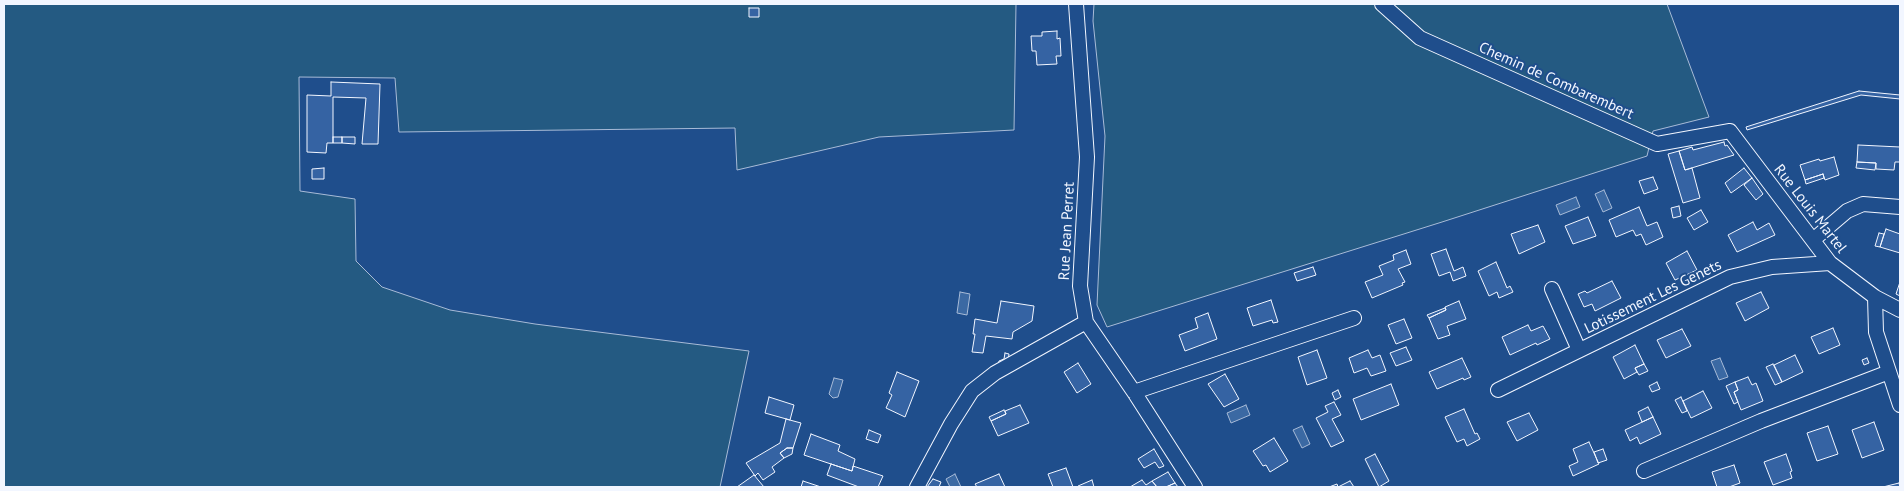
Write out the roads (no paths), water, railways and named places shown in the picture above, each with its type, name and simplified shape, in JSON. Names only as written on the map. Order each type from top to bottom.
[{"type":"street","name":"Rue Jean Perret","points":[[1076,4],[1087,157],[1080,286],[1086,322],[1195,487]]},
{"type":"street","name":"Chemin de Combarembert","points":[[1382,4],[1420,38],[1657,144],[1730,131]]},
{"type":"street","name":"Rue Louis Martel","points":[[1730,131],[1830,263],[1875,297],[1900,310]]},
{"type":"street","points":[[1813,240],[1847,211],[1863,204],[1900,207]]},
{"type":"street","name":"Lotissement Les Genets","points":[[1498,390],[1730,277],[1772,267],[1830,263]]},
{"type":"street","name":"Lotissement Les Genets","points":[[1552,289],[1579,350]]},
{"type":"street","points":[[1875,297],[1876,332],[1900,405]]},
{"type":"street","points":[[1134,392],[1354,318]]},
{"type":"street","points":[[917,487],[951,424],[972,391],[995,373],[1086,322]]},
{"type":"street","points":[[1644,471],[1761,422],[1889,372]]}]
